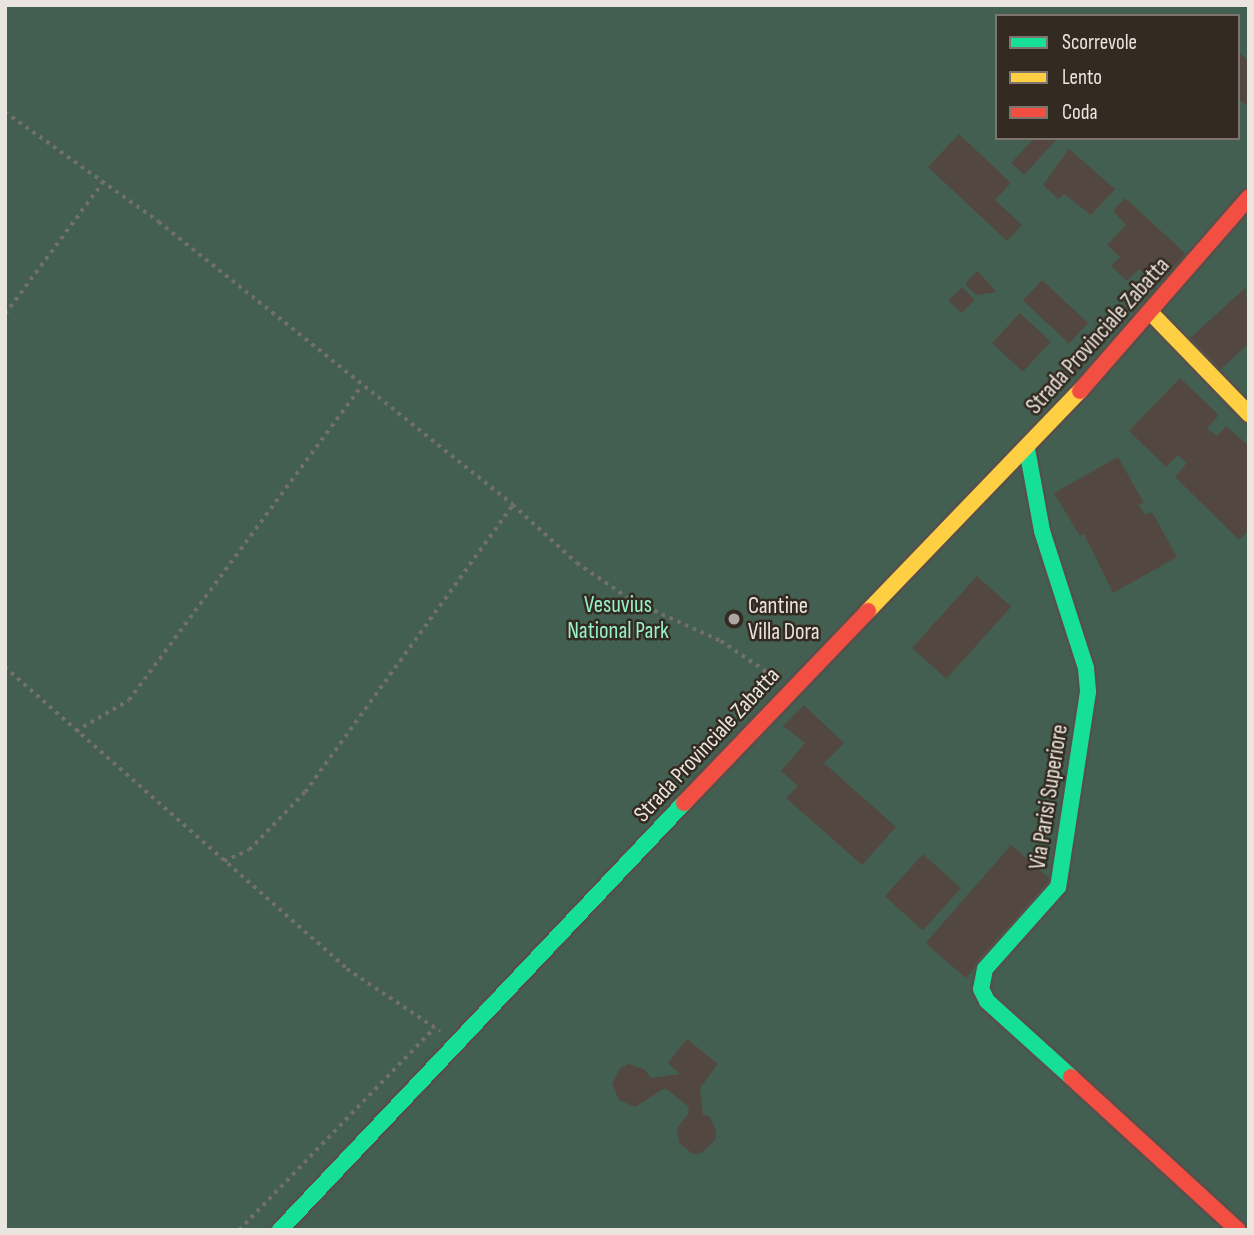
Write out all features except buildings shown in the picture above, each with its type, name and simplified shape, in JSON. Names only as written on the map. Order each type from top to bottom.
[{"type":"street","name":"Strada Provinciale Zabatta","points":[[280,1230],[791,689],[1027,449],[1151,313],[1249,197]]},
{"type":"street","points":[[1151,313],[1249,414]]},
{"type":"street","name":"Via Parisi Superiore","points":[[1027,449],[1042,531],[1086,668],[1088,692],[1058,887],[985,970],[981,989],[987,1001],[1238,1230]]},
{"type":"path","points":[[5,113],[159,222],[360,386],[513,505],[577,563],[631,600],[721,641],[791,689]]},
{"type":"path","points":[[5,314],[103,181]]},
{"type":"path","points":[[76,731],[129,700],[360,386]]},
{"type":"path","points":[[224,861],[248,850],[306,792],[513,505]]},
{"type":"path","points":[[5,667],[347,969],[434,1028],[461,1040]]},
{"type":"path","points":[[239,1230],[434,1028]]},
{"type":"green space","name":"Vesuvius National Park","points":[[5,5],[1249,5],[1249,1230],[5,1230]]},
{"type":"traffic: fast","points":[[1027,449],[1042,531],[1086,668],[1088,692],[1058,887],[985,969],[981,989],[987,1001],[1071,1077]]},
{"type":"traffic: fast","points":[[280,1230],[684,803]]},
{"type":"traffic: slow","points":[[1151,313],[1249,414]]},
{"type":"traffic: slow","points":[[868,611],[1080,391]]},
{"type":"traffic: jam","points":[[1080,391],[1249,197]]},
{"type":"traffic: jam","points":[[684,803],[868,611]]},
{"type":"traffic: jam","points":[[1071,1077],[1238,1230]]},
{"type":"place","name":"Cantine Villa Dora","points":[[734,619]]}]
